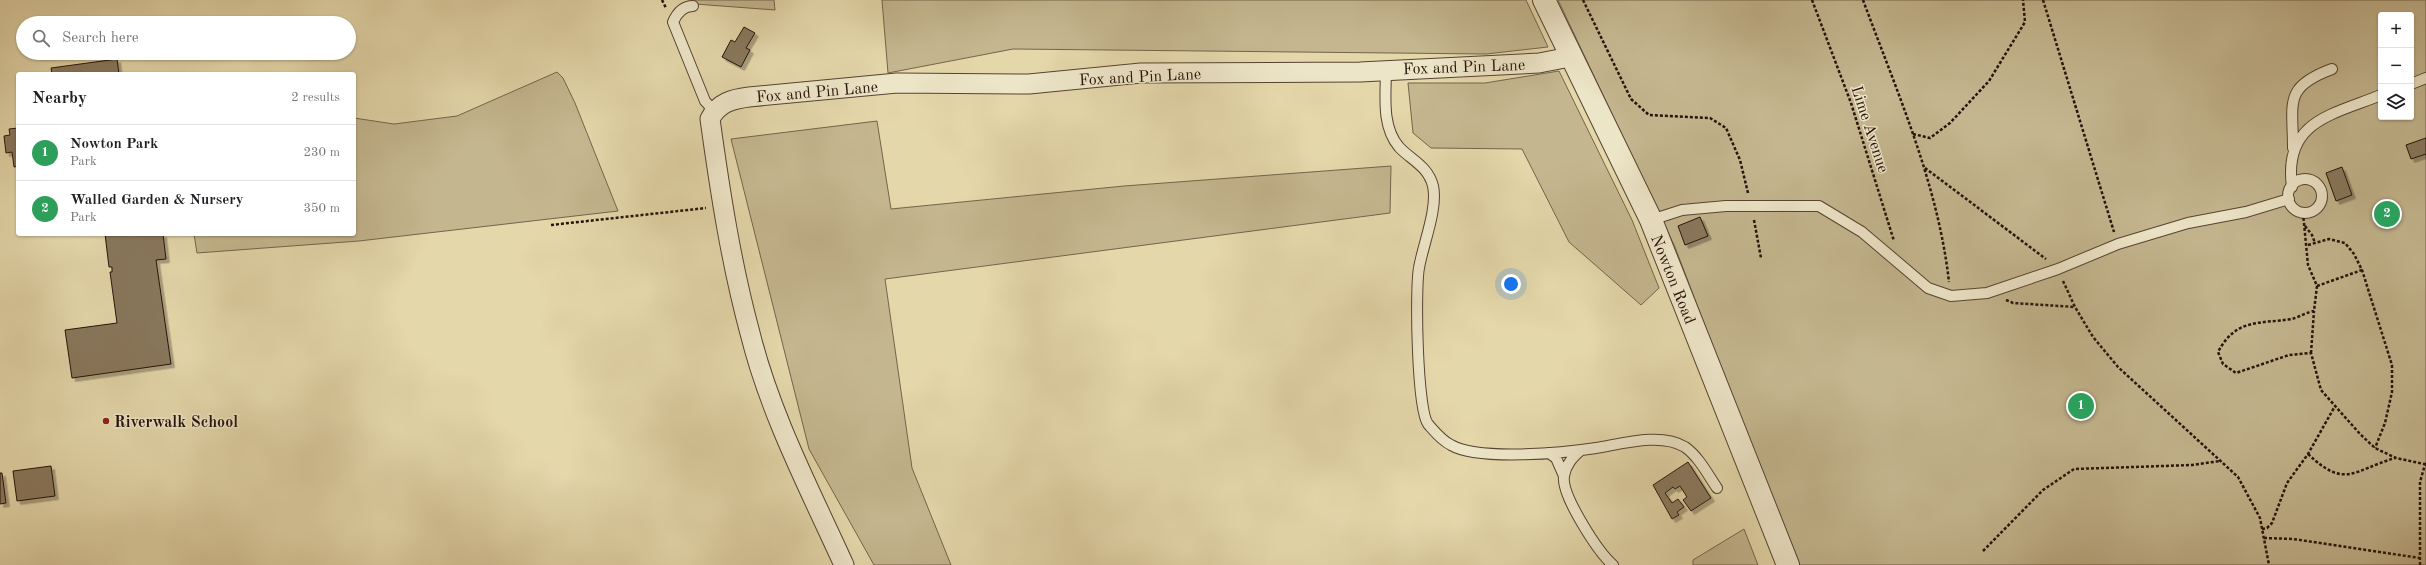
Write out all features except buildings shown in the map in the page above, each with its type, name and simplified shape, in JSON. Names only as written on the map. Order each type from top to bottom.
[{"type":"street","name":"Nowton Road","points":[[1544,0],[1570,57],[1651,220],[1788,565]]},
{"type":"street","name":"Fox and Pin Lane","points":[[714,111],[733,99],[897,83],[1029,84],[1141,73],[1360,72],[1386,69],[1539,63],[1570,57]]},
{"type":"street","points":[[714,111],[710,119],[721,198],[750,334],[792,451],[844,565]]},
{"type":"lane","points":[[693,6],[688,6],[677,13],[673,22],[705,101],[714,111]]},
{"type":"lane","points":[[1386,69],[1387,118],[1392,136],[1400,147],[1421,165],[1433,186],[1432,207],[1419,270],[1420,365],[1422,404],[1426,421],[1438,436],[1451,445],[1467,452],[1549,453],[1661,440],[1684,446],[1695,456],[1717,488]]},
{"type":"lane","points":[[2292,187],[2295,183],[2306,180],[2311,181],[2319,187],[2322,198],[2318,207],[2309,213],[2303,213],[2294,208],[2289,199],[2292,187],[2290,175],[2293,148],[2293,101],[2300,85],[2313,76],[2332,69]]},
{"type":"lane","points":[[2414,83],[2426,78]]},
{"type":"lane","points":[[2293,148],[2304,132],[2318,121],[2378,97]]},
{"type":"lane","points":[[1651,220],[1682,210],[1726,206],[1818,206],[1862,232],[1928,288],[1951,296],[1987,293],[2058,269],[2118,244],[2188,223],[2246,212],[2289,199]]},
{"type":"lane","points":[[1564,476],[1572,458],[1581,450]]},
{"type":"lane","points":[[1549,453],[1556,458],[1564,476],[1568,498],[1613,565]]},
{"type":"path","points":[[1583,0],[1631,99],[1649,115],[1710,118],[1726,128],[1740,160],[1761,258]]},
{"type":"path","name":"Lime Avenue","points":[[1812,0],[1852,103],[1901,266]]},
{"type":"path","points":[[1863,0],[1925,168],[1946,249],[1951,296]]},
{"type":"path","points":[[1913,134],[1930,138],[1950,123],[1989,81],[2025,22],[2023,0]]},
{"type":"path","points":[[2042,0],[2118,244]]},
{"type":"path","points":[[1925,168],[2038,251],[2058,269],[2075,307],[2093,337],[2118,367],[2238,477],[2260,518],[2269,565]]},
{"type":"path","points":[[551,225],[711,208],[721,198]]},
{"type":"path","points":[[2303,213],[2308,265],[2317,286],[2311,353],[2321,390],[2375,448],[2396,458],[2425,462],[2420,482],[2420,565]]},
{"type":"path","points":[[2305,226],[2312,235],[2315,243]]},
{"type":"path","points":[[2307,245],[2329,240],[2345,243],[2354,254],[2362,270],[2392,365],[2392,392],[2385,423],[2375,448]]},
{"type":"path","points":[[2317,286],[2362,270]]},
{"type":"path","points":[[1987,293],[2013,303],[2075,307]]},
{"type":"path","points":[[2311,353],[2289,355],[2236,373],[2223,364],[2218,352],[2225,338],[2248,323],[2292,319],[2314,311]]},
{"type":"path","points":[[2262,529],[2267,528],[2272,523],[2287,483],[2308,454],[2335,406]]},
{"type":"path","points":[[2308,454],[2323,468],[2337,475],[2356,473],[2396,458]]},
{"type":"path","points":[[1983,551],[2043,490],[2074,469],[2192,465],[2220,461]]},
{"type":"path","points":[[2264,538],[2293,539],[2420,558]]},
{"type":"shaded area","points":[[694,0],[774,0],[775,10],[695,4]]},
{"type":"shaded area","points":[[882,0],[1526,0],[1548,47],[1486,54],[1013,49],[888,73]]},
{"type":"shaded area","points":[[1558,0],[2426,0],[2426,565],[1796,565],[1675,247]]},
{"type":"shaded area","points":[[1559,71],[1632,220],[1659,288],[1641,305],[1569,242],[1522,149],[1431,148],[1413,133],[1408,83],[1485,83]]},
{"type":"shaded area","points":[[557,72],[563,78],[575,103],[618,211],[359,241],[197,253],[194,236],[356,236],[356,118],[394,124],[457,116]]},
{"type":"shaded area","points":[[877,121],[891,209],[1124,186],[1391,166],[1390,213],[885,279],[912,468],[951,565],[874,565],[809,449],[731,139]]},
{"type":"shaded area","points":[[1744,529],[1758,565],[1693,565],[1693,560]]},
{"type":"place","name":"Walled Garden & Nursery","points":[[2387,214]]},
{"type":"place","name":"Nowton Park","points":[[2081,406]]},
{"type":"place","name":"Riverwalk School","points":[[106,421]]}]
